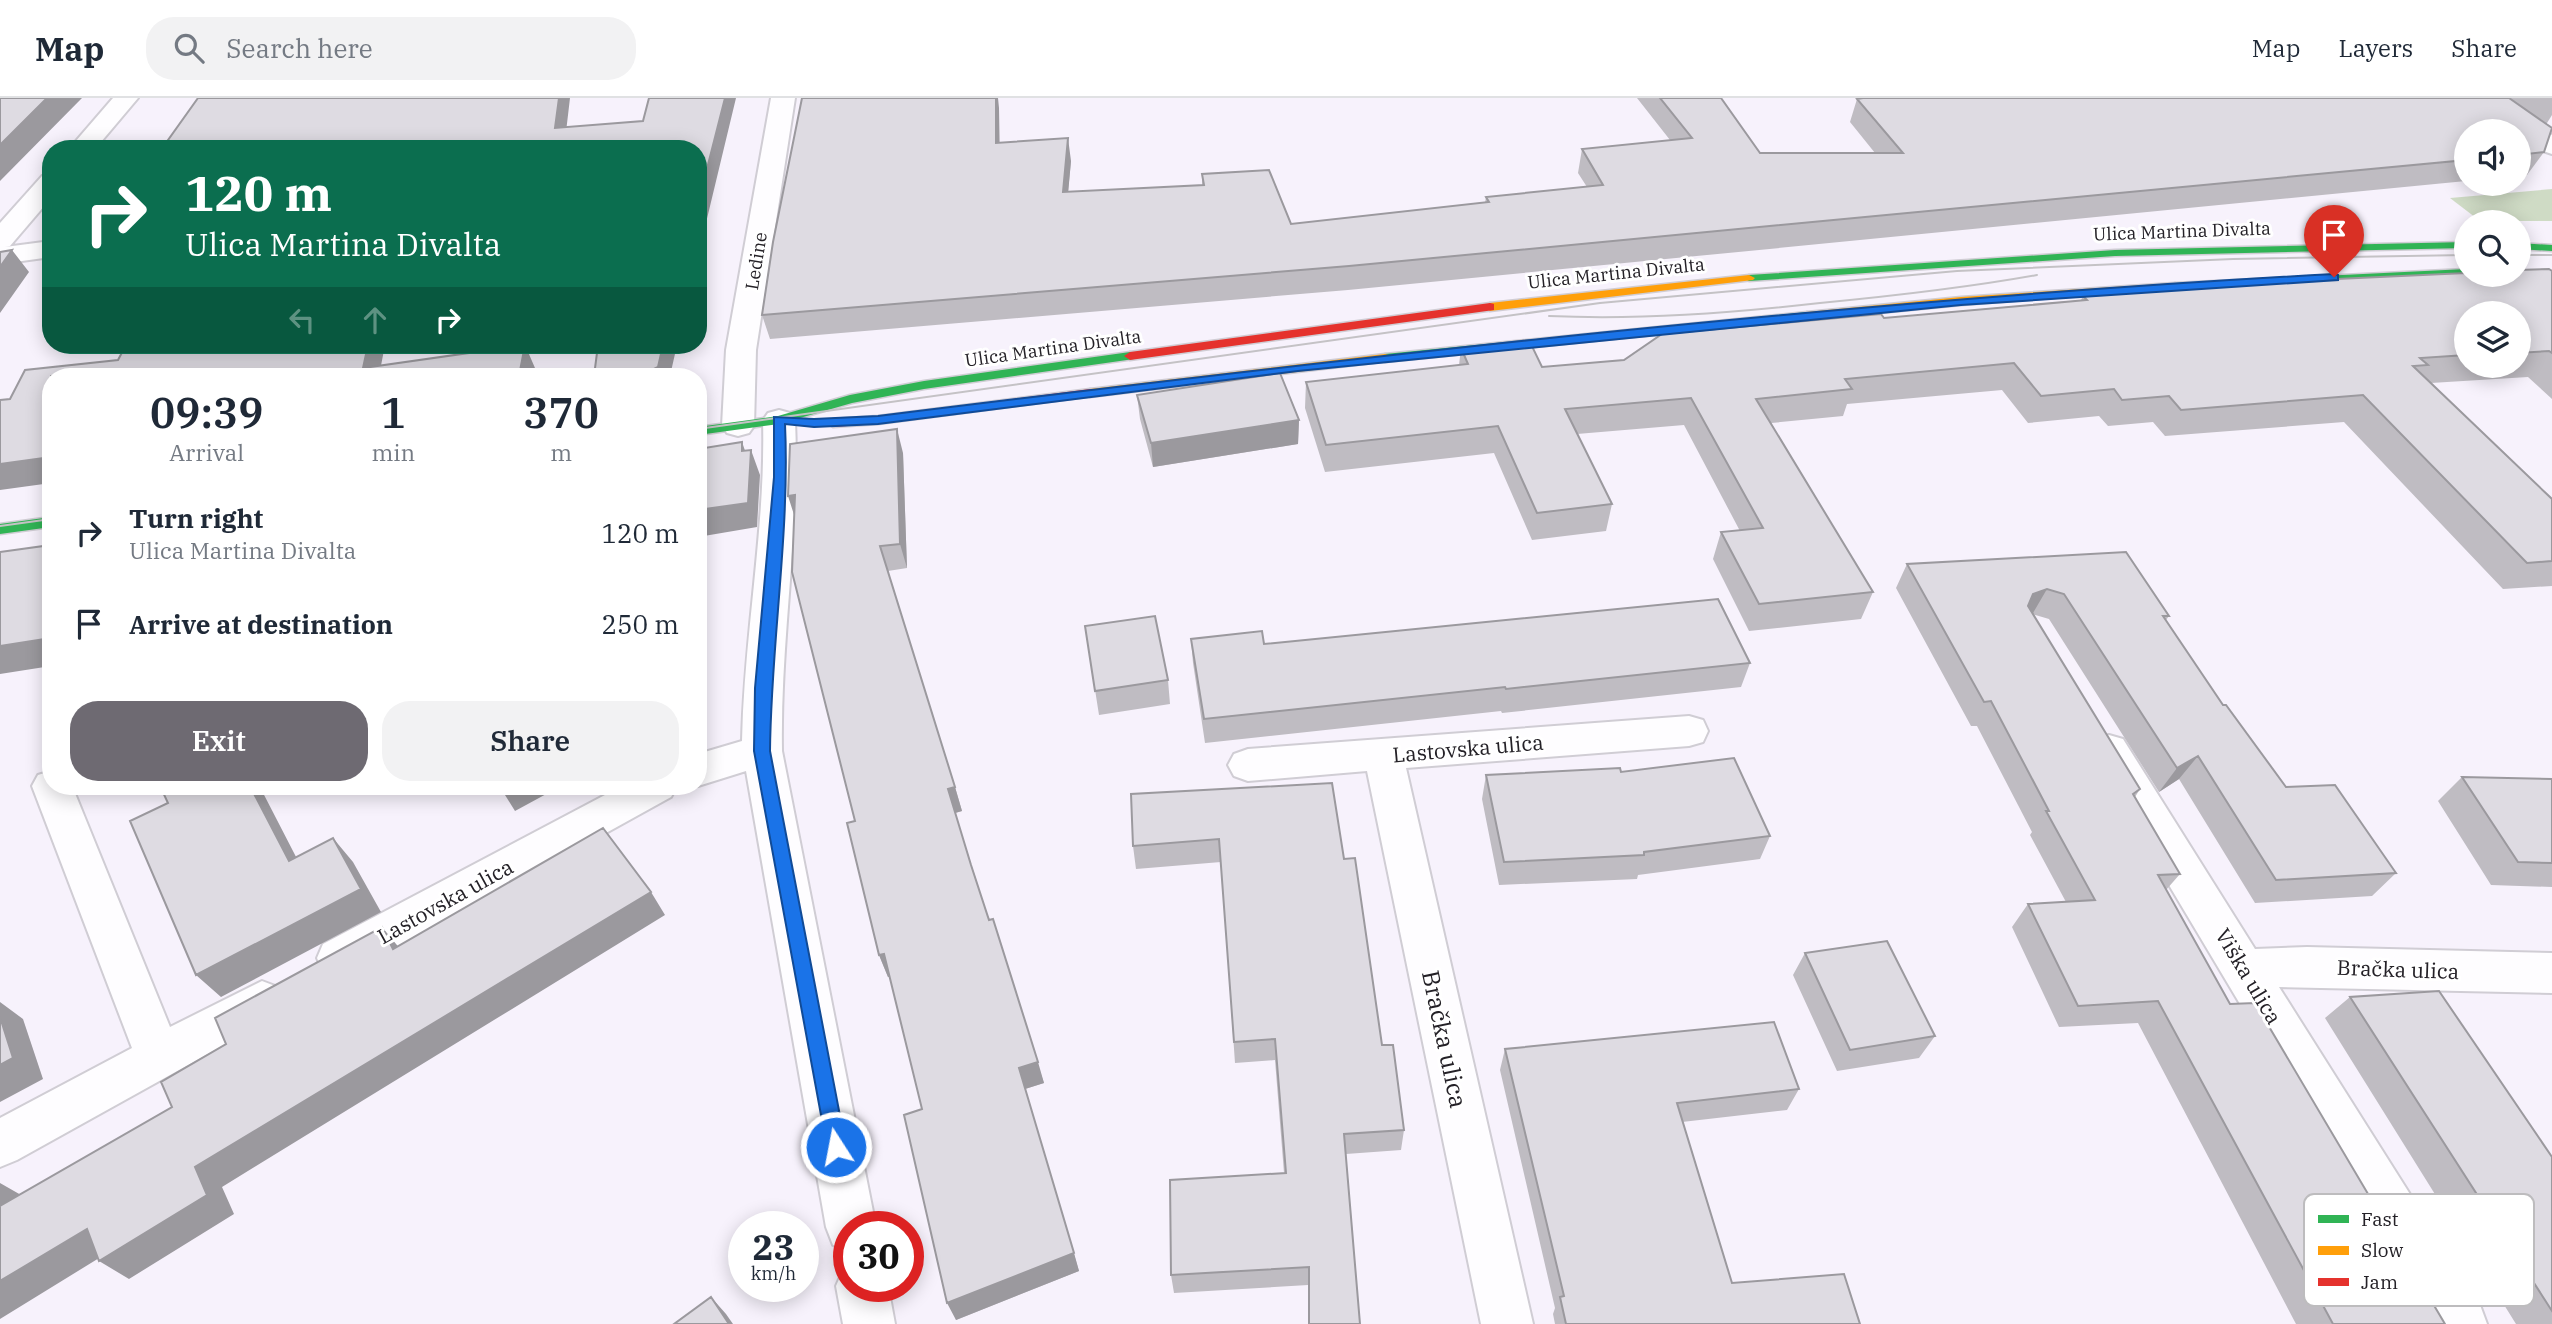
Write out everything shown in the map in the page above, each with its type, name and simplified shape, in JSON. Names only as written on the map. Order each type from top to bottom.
[{"type":"street","points":[[88,140],[125,98]]},
{"type":"street","name":"Ledine","points":[[738,426],[741,350],[783,98]]},
{"type":"street","points":[[2477,98],[2552,146]]},
{"type":"street","points":[[0,240],[42,192]]},
{"type":"street","name":"Ulica Martina Divalta","points":[[707,430],[779,420],[850,399],[924,385],[1443,313],[1661,287],[2012,257],[2253,247],[2454,245]]},
{"type":"street","points":[[2531,247],[2552,248]]},
{"type":"street","points":[[0,256],[42,250]]},
{"type":"street","name":"Ulica Martina Divalta","points":[[779,420],[814,423],[878,420],[1312,366],[1985,299],[2247,281],[2454,272]]},
{"type":"street","points":[[779,420],[781,477],[762,688],[762,751],[848,1211]]},
{"type":"street","points":[[0,529],[42,523]]},
{"type":"street","name":"Viška ulica","points":[[2092,722],[2382,1194]]},
{"type":"street","name":"Lastovska ulica","points":[[1248,765],[1689,730]]},
{"type":"street","points":[[707,767],[762,751]]},
{"type":"street","name":"Bračka ulica","points":[[1383,755],[1507,1324]]},
{"type":"street","points":[[55,795],[159,1057]]},
{"type":"street","name":"Lastovska ulica","points":[[0,1144],[640,795]]},
{"type":"street","name":"Bračka ulica","points":[[2245,970],[2307,966],[2552,973]]},
{"type":"street","points":[[865,1302],[869,1324]]},
{"type":"street","name":"Viška ulica","points":[[2450,1306],[2461,1324]]},
{"type":"green space","points":[[2552,189],[2552,221],[2531,221],[2531,210],[2466,210],[2450,198],[2531,196],[2531,191]]},
{"type":"building","points":[[0,98],[47,98],[0,145]]},
{"type":"building","points":[[198,98],[559,98],[555,128],[643,121],[649,98],[725,98],[707,169],[707,140],[168,140]]},
{"type":"building","points":[[802,98],[996,98],[996,143],[1068,138],[1063,192],[1204,185],[1202,174],[1269,170],[1291,224],[1489,202],[1486,197],[1603,185],[1582,149],[1692,138],[1660,98],[1721,98],[1760,153],[1903,153],[1857,99],[1863,98],[2509,98],[2552,128],[2544,152],[2531,154],[2531,119],[2454,119],[2454,161],[1349,266],[762,315],[773,242]]},
{"type":"building","points":[[12,250],[0,267],[0,252]]},
{"type":"building","points":[[2531,270],[2552,271],[2552,353],[2531,352],[2531,301],[2454,301],[2454,356],[2420,358],[2428,365],[2413,366],[2552,499],[2552,561],[2527,563],[2363,395],[2181,410],[2169,396],[2122,400],[2114,389],[2041,396],[2014,363],[1845,379],[1852,389],[1756,399],[1873,592],[1759,604],[1721,532],[1763,528],[1691,398],[1565,409],[1612,504],[1537,513],[1498,426],[1326,445],[1306,382],[1468,364],[1461,348],[1529,340],[1542,367],[1624,360],[1662,334],[1881,314],[1884,318],[2087,300],[2083,296],[2252,283],[2249,280],[2333,275],[2337,279],[2454,274],[2454,287],[2531,287]]},
{"type":"building","points":[[121,354],[366,354],[363,368],[44,368],[118,360]]},
{"type":"building","points":[[462,354],[523,354],[521,368],[363,368]]},
{"type":"building","points":[[597,354],[661,354],[656,368],[595,368]]},
{"type":"building","points":[[42,368],[42,458],[0,464],[0,400],[10,399],[25,370]]},
{"type":"building","points":[[1280,373],[1299,420],[1151,443],[1137,395]]},
{"type":"building","points":[[897,429],[900,544],[880,546],[955,787],[948,789],[971,865],[989,920],[993,919],[1038,1062],[1019,1068],[1074,1253],[947,1303],[904,1115],[922,1109],[884,954],[879,955],[847,823],[855,821],[792,572],[795,495],[788,496],[790,444]]},
{"type":"building","points":[[742,442],[742,451],[751,450],[748,503],[707,509],[707,448]]},
{"type":"building","points":[[42,546],[42,639],[0,646],[0,552]]},
{"type":"building","points":[[2126,552],[2169,616],[2163,616],[2223,705],[2226,705],[2286,787],[2335,785],[2396,873],[2276,880],[2198,756],[2177,768],[2064,594],[2047,589],[2033,594],[2028,606],[2140,789],[2133,794],[2180,874],[2158,875],[2230,1004],[2255,1003],[2368,1194],[2304,1194],[2304,1270],[2158,1001],[2078,1006],[2028,904],[2095,900],[2046,811],[2049,811],[1991,701],[1984,702],[1907,564]]},
{"type":"building","points":[[1718,599],[1750,663],[1204,719],[1191,639],[1262,631],[1264,644]]},
{"type":"building","points":[[1155,616],[1168,680],[1095,691],[1085,626]]},
{"type":"building","points":[[1734,758],[1770,836],[1644,852],[1644,855],[1504,862],[1486,775],[1620,768],[1621,772]]},
{"type":"building","points":[[2462,777],[2552,779],[2552,863],[2518,862]]},
{"type":"building","points":[[1332,783],[1344,859],[1355,858],[1382,1045],[1393,1045],[1404,1130],[1344,1134],[1360,1324],[1309,1324],[1309,1267],[1171,1275],[1170,1180],[1286,1173],[1275,1039],[1234,1042],[1219,839],[1133,846],[1131,794]]},
{"type":"building","points":[[164,795],[255,795],[289,861],[333,838],[361,889],[196,975],[130,821],[168,803]]},
{"type":"building","points":[[603,828],[651,892],[195,1167],[207,1195],[99,1261],[87,1229],[0,1281],[0,1206],[172,1107],[161,1082],[226,1044],[215,1018],[382,927],[393,949]]},
{"type":"building","points":[[1887,941],[1935,1036],[1850,1050],[1805,953]]},
{"type":"building","points":[[2439,991],[2552,1157],[2552,1311],[2534,1283],[2534,1194],[2477,1194],[2350,997]]},
{"type":"building","points":[[0,1017],[13,1058],[0,1065]]},
{"type":"building","points":[[1774,1022],[1799,1089],[1677,1103],[1732,1283],[1844,1274],[1860,1324],[1566,1324],[1560,1297],[1564,1296],[1505,1049]]},
{"type":"building","points":[[711,1297],[729,1324],[674,1324]]},
{"type":"building","points":[[2323,1306],[2434,1306],[2445,1324],[2333,1324]]},
{"type":"tram line","points":[[707,428],[1600,303],[1957,271],[2233,259],[2454,255]]},
{"type":"tram line","points":[[2531,255],[2552,255]]},
{"type":"tram line","points":[[1549,316],[1685,315],[1752,310],[1929,291],[2037,275]]},
{"type":"tram line","points":[[0,526],[42,520]]},
{"type":"traffic: fast","points":[[1749,278],[2115,253],[2454,245]]},
{"type":"traffic: fast","points":[[2531,247],[2552,248]]},
{"type":"traffic: fast","points":[[2175,286],[2454,273]]},
{"type":"traffic: fast","points":[[1385,358],[1807,316]]},
{"type":"traffic: fast","points":[[707,430],[779,420],[850,399],[924,385],[1130,356]]},
{"type":"traffic: fast","points":[[0,529],[42,523]]},
{"type":"traffic: slow","points":[[1490,307],[1749,278]]},
{"type":"traffic: slow","points":[[1807,316],[1961,301],[2175,286]]},
{"type":"traffic: slow","points":[[1090,393],[1385,358]]},
{"type":"traffic: jam","points":[[1130,356],[1490,307]]},
{"type":"traffic: jam","points":[[833,423],[878,420],[1090,393]]},
{"type":"route","points":[[836,1147],[762,751],[762,688],[781,477],[779,420],[814,423],[878,420],[1298,368],[1961,301],[2110,289],[2334,277]]}]
